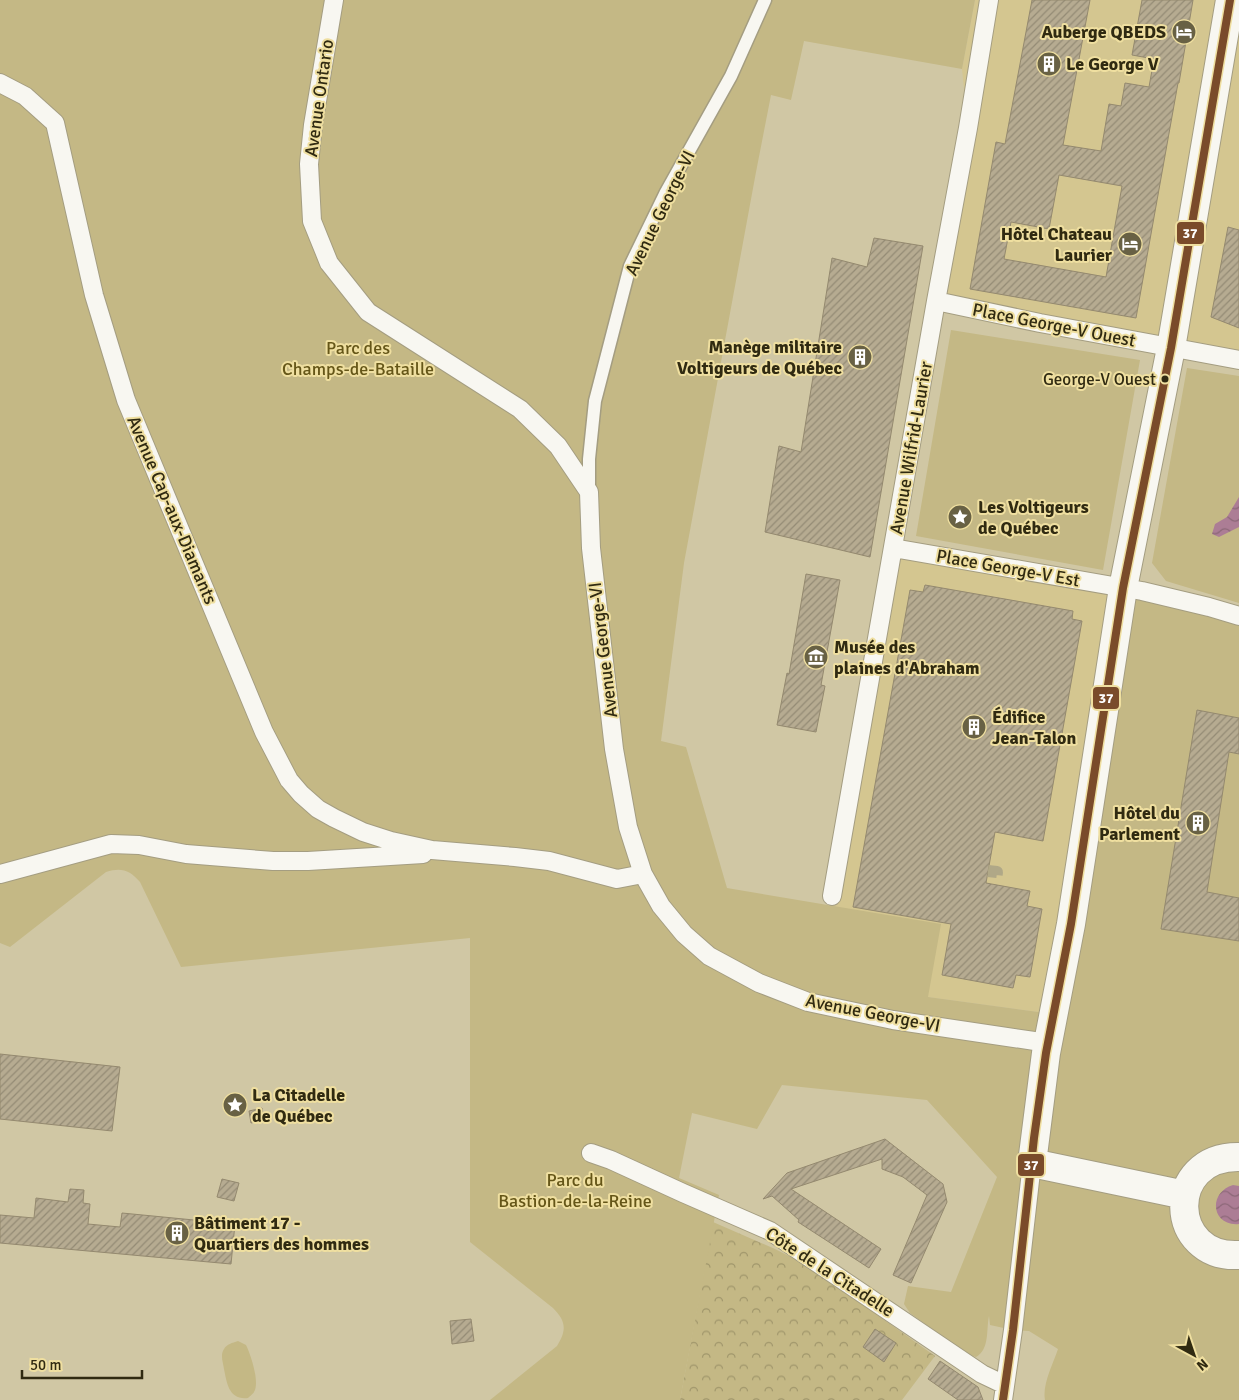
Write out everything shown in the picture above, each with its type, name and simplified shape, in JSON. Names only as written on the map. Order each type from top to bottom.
[{"type":"main road","points":[[1185,1195],[1032,1163],[1048,1043],[1072,914],[1123,588],[1171,348],[1230,0]]},
{"type":"main road","points":[[1239,1157],[1227,1156],[1212,1161],[1200,1169],[1190,1181],[1185,1195],[1184,1212],[1189,1229],[1200,1242],[1220,1254],[1226,1256],[1239,1255]]},
{"type":"street","name":"Avenue Ontario","points":[[334,0],[314,116],[310,164],[312,221],[329,263],[368,312],[520,409],[558,446],[589,492]]},
{"type":"street","name":"Avenue George-VI","points":[[765,0],[731,76],[665,194],[630,266],[595,401],[589,459],[591,548],[614,749],[628,827],[643,874],[661,906],[684,934],[709,956],[759,983],[808,1002],[884,1018],[1048,1043]]},
{"type":"street","name":"Avenue Wilfrid-Laurier","points":[[832,896],[989,0]]},
{"type":"street","name":"Avenue Cap-aux-Diamants","points":[[0,82],[25,96],[55,123],[94,296],[126,400],[264,732],[289,780],[300,794],[318,809],[363,832],[391,842],[448,853]]},
{"type":"street","name":"Place George-V Ouest","points":[[936,301],[1040,323],[1239,360]]},
{"type":"street","name":"Place George-V Est","points":[[893,548],[1123,588],[1210,607],[1239,616]]},
{"type":"street","name":"Avenue Cap-aux-Diamants","points":[[0,874],[111,844],[139,845],[186,854],[273,861],[308,861],[448,853],[549,861],[617,879],[643,874]]},
{"type":"street","name":"Côte de la Citadelle","points":[[591,1153],[611,1160],[770,1231],[982,1374],[1004,1393]]},
{"type":"street","points":[[1004,1393],[1032,1163]]},
{"type":"shaded area","points":[[975,0],[1239,0],[1239,360],[936,301],[968,128],[962,69]]},
{"type":"shaded area","name":"Édifice Jean-Talon","points":[[893,548],[1123,588],[1053,1014],[928,997],[831,904]]},
{"type":"green space","name":"Parc des Champs-de-Bataille","points":[[0,0],[975,0],[962,69],[804,41],[791,100],[771,95],[684,563],[661,741],[686,747],[727,888],[941,924],[928,997],[1053,1014],[1123,588],[1239,618],[1239,1400],[1045,1400],[1046,1381],[1058,1349],[1029,1331],[990,1325],[989,1316],[984,1349],[976,1357],[967,1354],[910,1313],[904,1304],[908,1286],[951,1292],[997,1177],[927,1100],[782,1085],[757,1129],[692,1113],[679,1178],[719,1195],[680,1400],[490,1400],[557,1346],[564,1326],[561,1317],[553,1308],[470,1242],[470,938],[181,967],[140,882],[129,872],[116,870],[106,872],[10,947],[0,943]]},
{"type":"green space","points":[[951,330],[1140,360],[1103,570],[916,536]]},
{"type":"green space","points":[[1187,368],[1239,376],[1239,603],[1166,581],[1152,563]]},
{"type":"green space","points":[[713,1222],[807,1265],[935,1356],[902,1400],[680,1400]]},
{"type":"green space","points":[[238,1341],[246,1345],[255,1376],[256,1388],[254,1393],[248,1398],[242,1398],[233,1394],[226,1380],[222,1354],[225,1347]]},
{"type":"water","points":[[1239,497],[1239,527],[1219,537],[1212,534],[1215,524],[1227,517]]},
{"type":"water","points":[[1233,1185],[1239,1186],[1239,1224],[1230,1224],[1223,1220],[1218,1215],[1216,1209],[1219,1195]]},
{"type":"building","points":[[1032,0],[1090,0],[1063,145],[1101,151],[1109,104],[1121,106],[1125,83],[1149,87],[1154,59],[1132,55],[1142,0],[1193,0],[1136,318],[970,289],[996,142],[1005,144]],"holes":[[[1059,175],[1122,186],[1106,277],[1004,259],[1011,222],[1049,229]]]},
{"type":"building","points":[[1228,227],[1239,230],[1239,328],[1211,317]]},
{"type":"building","name":"Manège militaire Voltigeurs de Québec","points":[[874,238],[923,246],[870,557],[765,532],[779,446],[801,452],[832,258],[867,267]]},
{"type":"building","points":[[806,574],[840,580],[821,685],[825,686],[816,732],[777,725],[787,673],[789,674]]},
{"type":"building","name":"Édifice Jean-Talon","points":[[925,585],[1073,611],[1072,619],[1082,621],[1043,841],[995,832],[986,883],[1030,891],[1027,906],[1042,909],[1030,977],[1016,975],[1013,988],[942,975],[951,924],[853,907],[910,590],[923,592]]},
{"type":"building","name":"Hôtel du Parlement","points":[[1197,710],[1239,718],[1239,754],[1229,752],[1207,892],[1239,898],[1239,941],[1161,929]]},
{"type":"building","points":[[0,1054],[120,1067],[112,1131],[0,1119]]},
{"type":"building","points":[[262,1108],[264,1120],[251,1123],[249,1111]]},
{"type":"building","points":[[885,1139],[943,1184],[947,1202],[911,1283],[893,1275],[927,1195],[903,1177],[882,1169],[882,1159],[791,1189],[881,1249],[869,1268],[798,1222],[799,1220],[772,1196],[763,1199],[787,1173]]},
{"type":"building","points":[[222,1179],[239,1183],[234,1201],[217,1197]]},
{"type":"building","points":[[70,1189],[84,1190],[83,1203],[90,1204],[88,1224],[120,1227],[122,1213],[235,1224],[231,1264],[0,1243],[0,1215],[34,1218],[36,1198],[68,1202]]},
{"type":"building","points":[[471,1319],[474,1341],[452,1344],[450,1321]]},
{"type":"building","points":[[875,1329],[896,1343],[884,1362],[863,1347]]},
{"type":"building","points":[[940,1361],[978,1387],[983,1400],[958,1400],[928,1379]]},
{"type":"tunnel","points":[[988,871],[997,872],[996,880]]},
{"type":"transit line","name":"37","points":[[1003,1400],[1046,1053],[1071,924],[1123,588],[1171,348],[1230,0]]},
{"type":"place","name":"Auberge QBEDS","points":[[1184,32]]},
{"type":"place","name":"Le George V","points":[[1049,64]]},
{"type":"place","name":"Hôtel Chateau Laurier","points":[[1130,244]]},
{"type":"place","name":"Manège militaire Voltigeurs de Québec","points":[[860,357]]},
{"type":"place","name":"George-V Ouest","points":[[1165,379]]},
{"type":"place","name":"Les Voltigeurs de Québec","points":[[960,517]]},
{"type":"place","name":"Musée des plaines d'Abraham","points":[[816,657]]},
{"type":"place","name":"Édifice Jean-Talon","points":[[974,727]]},
{"type":"place","name":"Hôtel du Parlement","points":[[1198,823]]},
{"type":"place","name":"La Citadelle de Québec","points":[[235,1105]]},
{"type":"place","name":"Bâtiment 17 - Quartiers des hommes","points":[[177,1233]]},
{"type":"park label","name":"Parc du Bastion-de-la-Reine","points":[[575,1190]]}]
